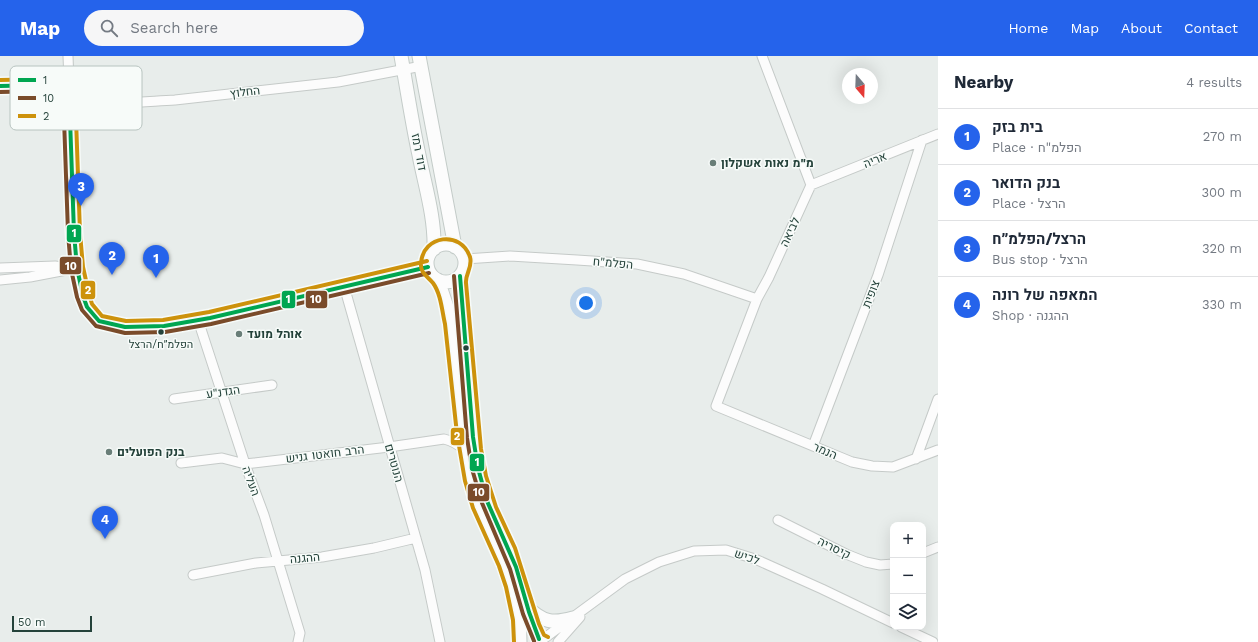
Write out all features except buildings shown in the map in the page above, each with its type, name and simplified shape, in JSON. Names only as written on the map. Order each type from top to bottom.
[{"type":"street","points":[[68,56],[68,66]]},
{"type":"street","name":"דוד רמז","points":[[401,56],[433,220],[434,249]]},
{"type":"street","points":[[762,56],[811,185]]},
{"type":"street","name":"החלוץ","points":[[142,101],[175,100],[338,82],[403,70],[421,61]]},
{"type":"street","name":"דוד רמז","points":[[421,61],[455,247]]},
{"type":"street","name":"החלוץ","points":[[0,86],[10,86]]},
{"type":"street","points":[[71,130],[74,234],[77,268],[87,307],[99,321],[125,327],[164,326],[198,320],[428,267]]},
{"type":"street","name":"אריה","points":[[811,185],[938,134]]},
{"type":"street","name":"צופית","points":[[813,446],[878,275],[922,140]]},
{"type":"street","name":"לביאה","points":[[716,406],[757,299],[811,185]]},
{"type":"street","points":[[444,244],[455,247],[465,259],[464,270],[460,276],[450,282],[438,280],[433,277],[428,267],[428,257],[434,249],[444,244]]},
{"type":"street","name":"הפלמ\"ח","points":[[465,259],[510,256],[637,264],[684,274],[757,299]]},
{"type":"street","points":[[0,268],[55,266],[77,268]]},
{"type":"street","points":[[0,280],[30,277],[77,268]]},
{"type":"street","points":[[460,276],[475,450],[480,478],[490,509],[509,550],[533,626],[542,640]]},
{"type":"street","points":[[438,280],[451,323],[466,451],[473,490],[478,505],[500,554],[515,598],[520,642]]},
{"type":"street","name":"הנוטרים","points":[[344,286],[425,570],[440,642]]},
{"type":"street","name":"העליה","points":[[198,320],[245,464],[279,560],[300,633],[298,642]]},
{"type":"street","name":"הגדנ\"ע","points":[[174,399],[272,385]]},
{"type":"street","points":[[916,460],[938,399]]},
{"type":"street","name":"הנמר","points":[[716,406],[852,462],[872,466],[893,467],[916,460],[938,450]]},
{"type":"street","name":"הרב חואטו גניש","points":[[181,463],[222,458],[245,464],[444,439],[452,441],[466,451]]},
{"type":"street","name":"קיסריה","points":[[778,520],[846,554],[866,562],[880,565],[890,564]]},
{"type":"street","name":"ההגנה","points":[[193,575],[256,563],[322,557],[374,548],[416,538]]},
{"type":"street","points":[[926,552],[938,547]]},
{"type":"street","name":"לכיש","points":[[542,640],[625,579],[659,562],[694,551],[726,550],[755,559],[890,622]]},
{"type":"street","name":"לכיש","points":[[558,642],[600,598]]},
{"type":"street","points":[[527,607],[540,618],[556,622],[573,618]]},
{"type":"street","points":[[907,630],[933,642]]},
{"type":"street","points":[[526,642],[534,639],[542,640]]},
{"type":"transit line","name":"2","points":[[0,80],[10,80]]},
{"type":"transit line","name":"1","points":[[0,86],[10,86]]},
{"type":"transit line","name":"10","points":[[0,92],[10,92]]},
{"type":"transit line","name":"10","points":[[64,130],[68,233],[71,269],[77,297],[82,310],[96,326],[125,333],[165,332],[211,324],[429,273]]},
{"type":"transit line","name":"1","points":[[70,130],[74,233],[77,268],[87,307],[99,321],[125,327],[164,326],[210,318],[428,267]]},
{"type":"transit line","name":"2","points":[[76,130],[80,233],[83,267],[92,304],[102,316],[126,321],[163,320],[209,312],[427,261]]},
{"type":"transit line","name":"2","points":[[514,642],[513,620],[506,587],[499,566],[473,508],[465,481],[457,434],[445,324],[441,303],[436,287],[423,272],[421,266],[423,254],[428,246],[443,239],[459,243],[465,248],[470,257],[471,261],[466,283],[481,449],[486,476],[496,507],[515,548],[539,624],[544,635],[548,637]]},
{"type":"transit line","name":"10","points":[[454,276],[467,438],[472,469],[482,503],[510,569],[523,614],[534,641]]},
{"type":"transit line","name":"1","points":[[460,276],[473,437],[478,468],[487,501],[516,567],[529,612],[539,639]]},
{"type":"place","name":"מ\"מ נאות אשקלון","points":[[713,163]]},
{"type":"place","name":"הרצל/הפלמ״ח","points":[[81,206]]},
{"type":"place","name":"בנק הדואר","points":[[112,275]]},
{"type":"place","name":"בית בזק","points":[[156,278]]},
{"type":"place","name":"הפלמ״ח/הרצל","points":[[161,332]]},
{"type":"place","name":"אוהל מועד","points":[[239,334]]},
{"type":"place","name":"בנק הפועלים","points":[[109,452]]},
{"type":"place","name":"המאפה של רונה","points":[[105,539]]}]
